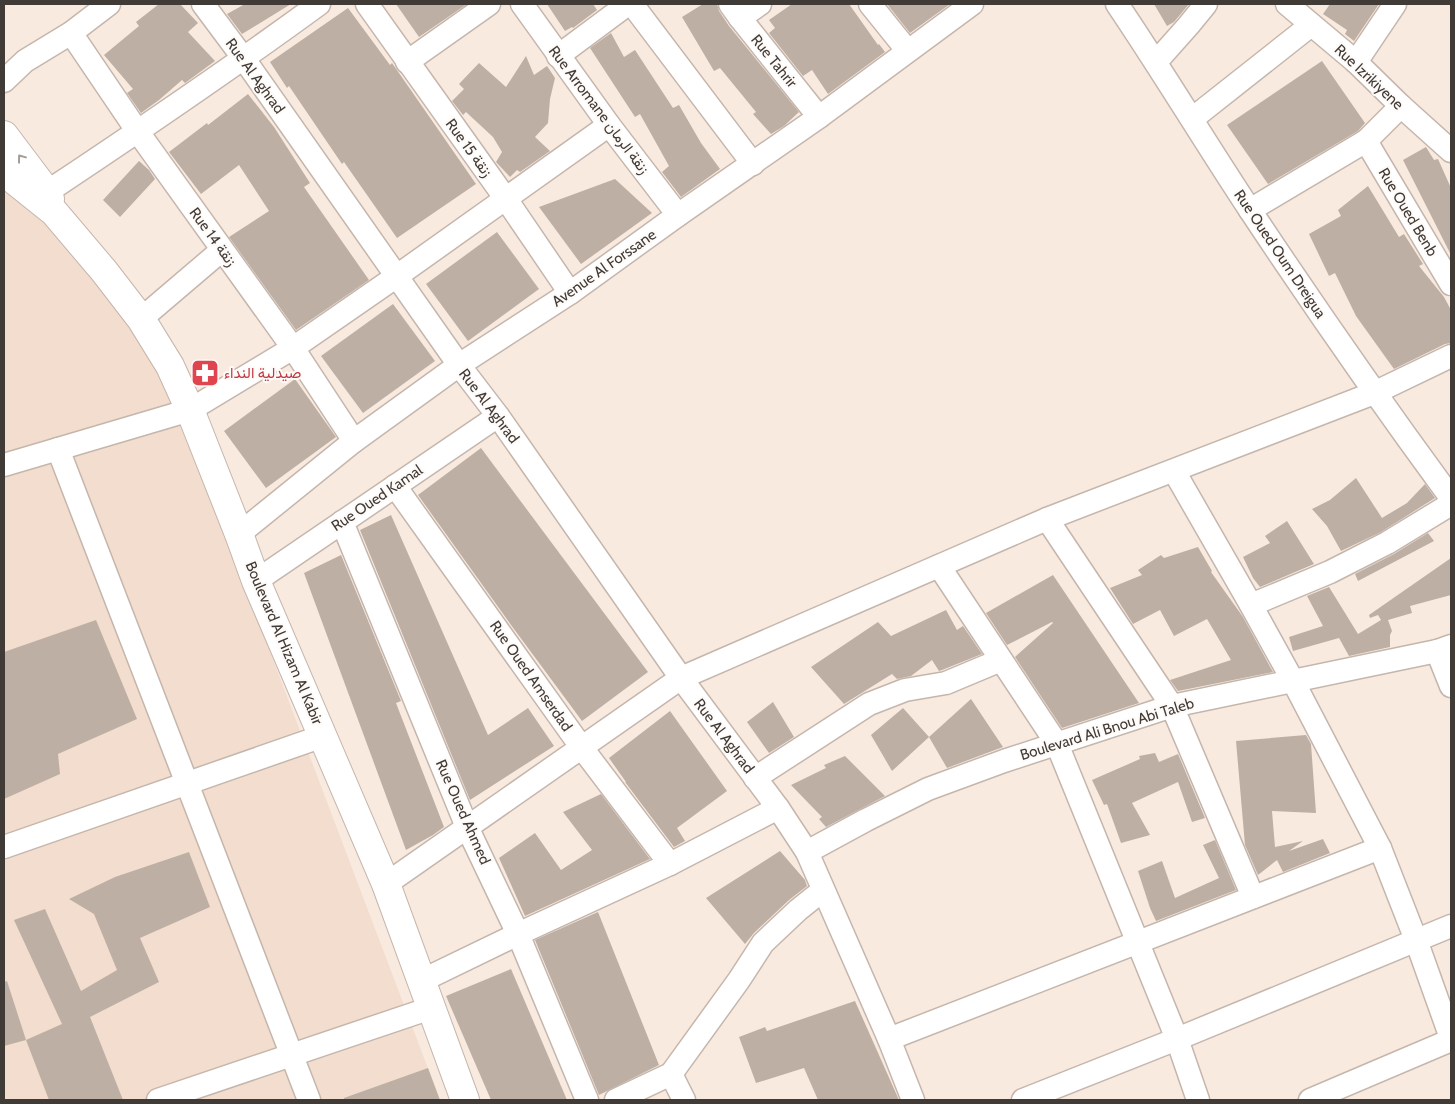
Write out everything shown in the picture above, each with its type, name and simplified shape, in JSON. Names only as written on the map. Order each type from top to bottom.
[{"type":"street","points":[[4,81],[14,64],[71,33],[109,4]]},
{"type":"street","name":"Rue Al Aghrad","points":[[203,4],[398,276],[459,366],[498,416],[681,678],[778,808],[807,852],[889,1039],[913,1100]]},
{"type":"street","points":[[43,199],[244,59],[319,4]]},
{"type":"street","name":"Rue 15 زنقة","points":[[367,4],[506,199],[570,293]]},
{"type":"street","points":[[408,62],[489,4]]},
{"type":"street","name":"Rue Arromane زنقة الرمان","points":[[522,4],[609,125],[678,215]]},
{"type":"street","points":[[558,56],[628,4]]},
{"type":"street","points":[[632,4],[753,164]]},
{"type":"street","points":[[735,11],[760,4]]},
{"type":"street","points":[[870,4],[907,50]]},
{"type":"street","name":"Avenue Al Forssane","points":[[240,534],[354,441],[459,366],[570,293],[678,215],[753,164],[972,4]]},
{"type":"street","name":"Rue Oued Oum Dreigua","points":[[1117,4],[1250,210],[1374,393],[1451,498]]},
{"type":"street","points":[[1156,62],[1206,4]]},
{"type":"street","name":"Rue Izrikiyene","points":[[1287,4],[1356,62],[1451,151]]},
{"type":"street","points":[[1356,62],[1396,4]]},
{"type":"street","name":"Rue Tahrir","points":[[735,11],[819,117]]},
{"type":"street","points":[[1192,119],[1311,25]]},
{"type":"street","name":"Rue 14 زنقة","points":[[71,33],[138,132],[293,348],[354,441]]},
{"type":"street","points":[[1250,210],[1366,141],[1401,106]]},
{"type":"street","points":[[4,465],[190,410],[293,348],[398,276],[609,125]]},
{"type":"street","name":"Boulevard Al Hizam Al Kabir","points":[[4,135],[43,199],[141,318],[170,366],[190,410],[240,534],[256,581],[386,884],[465,1100]]},
{"type":"street","name":"Rue Oued Benb","points":[[1366,141],[1451,284]]},
{"type":"street","name":"Boulevard Al Hizam Al Kabir","points":[[4,172],[43,199]]},
{"type":"street","points":[[141,318],[222,250]]},
{"type":"street","points":[[386,884],[681,678],[1047,519],[1374,393],[1451,356]]},
{"type":"street","name":"Rue Oued Kamal","points":[[256,581],[498,416]]},
{"type":"street","points":[[58,449],[309,1100]]},
{"type":"street","points":[[1174,471],[1294,681],[1380,848],[1416,940],[1451,1039],[1336,1096],[1310,1100]]},
{"type":"street","name":"Rue Oued Amserdad","points":[[395,486],[582,748],[670,864]]},
{"type":"street","points":[[1252,605],[1330,572],[1387,543],[1451,504]]},
{"type":"street","points":[[1047,519],[1172,706],[1253,898]]},
{"type":"street","name":"Rue Oued Ahmed","points":[[342,522],[468,827],[518,934],[587,1100]]},
{"type":"street","points":[[939,566],[1057,744],[1177,1039],[1198,1100]]},
{"type":"street","points":[[1444,648],[1451,686]]},
{"type":"street","name":"Boulevard Ali Bnou Abi Taleb","points":[[807,852],[928,789],[1004,761],[1172,706],[1444,648]]},
{"type":"street","points":[[755,778],[869,704],[905,690],[946,683],[1001,660]]},
{"type":"street","points":[[4,847],[323,736]]},
{"type":"street","points":[[421,981],[670,864],[778,808]]},
{"type":"street","points":[[889,1039],[1380,848]]},
{"type":"street","points":[[616,1100],[671,1074],[739,980],[763,943],[798,910],[823,890]]},
{"type":"street","points":[[1023,1100],[1451,926]]},
{"type":"street","points":[[158,1100],[431,1008]]},
{"type":"street","points":[[671,1074],[684,1100]]},
{"type":"shaded area","points":[[4,183],[49,224],[122,314],[178,409],[440,1100],[4,1100]]},
{"type":"building","points":[[159,4],[180,4],[198,23],[188,32],[215,61],[185,83],[182,80],[141,113],[127,93],[133,89],[104,55],[139,26],[136,22]]},
{"type":"building","points":[[245,4],[291,4],[242,34],[227,14]]},
{"type":"building","points":[[396,4],[467,4],[419,37]]},
{"type":"building","points":[[547,4],[593,4],[597,10],[573,28],[565,31]]},
{"type":"building","points":[[703,4],[717,4],[719,11],[729,26],[799,112],[784,126],[771,134],[753,114],[756,112],[720,68],[714,71],[682,17]]},
{"type":"building","points":[[792,4],[849,4],[885,52],[828,94],[812,70],[803,76],[769,33],[775,28],[769,20]]},
{"type":"building","points":[[887,4],[950,4],[910,33]]},
{"type":"building","points":[[1154,4],[1189,4],[1174,22],[1167,26]]},
{"type":"building","points":[[1330,4],[1379,4],[1354,41],[1345,34],[1347,30],[1323,14]]},
{"type":"building","points":[[348,8],[390,65],[392,63],[476,184],[397,238],[270,62]]},
{"type":"building","points":[[611,33],[624,57],[635,50],[673,108],[679,105],[701,143],[720,169],[681,197],[662,172],[669,166],[640,114],[635,117],[590,48]]},
{"type":"building","points":[[526,56],[534,75],[547,66],[555,78],[550,99],[548,123],[535,137],[550,151],[520,172],[517,170],[510,177],[496,162],[502,152],[493,137],[466,112],[463,115],[452,101],[464,89],[459,84],[479,63],[506,87]]},
{"type":"building","points":[[1322,61],[1365,123],[1358,131],[1268,184],[1227,125]]},
{"type":"building","points":[[248,94],[274,127],[310,183],[304,187],[369,280],[296,330],[229,237],[269,211],[239,165],[201,194],[169,152]]},
{"type":"building","points":[[1426,147],[1434,160],[1438,159],[1451,188],[1451,255],[1403,160]]},
{"type":"building","points":[[139,161],[155,179],[120,217],[103,200]]},
{"type":"building","points":[[615,179],[652,213],[581,264],[539,207]]},
{"type":"building","points":[[1368,186],[1399,237],[1404,234],[1423,264],[1419,266],[1444,297],[1451,310],[1451,343],[1445,344],[1394,369],[1356,316],[1335,273],[1329,276],[1309,234],[1341,216],[1338,210]]},
{"type":"building","points":[[497,232],[539,289],[468,341],[426,284]]},
{"type":"building","points":[[393,304],[435,361],[363,413],[321,356]]},
{"type":"building","points":[[295,379],[336,437],[266,488],[224,431]]},
{"type":"building","points":[[481,448],[648,672],[582,721],[418,495]]},
{"type":"building","points":[[1356,478],[1382,518],[1407,503],[1425,484],[1435,498],[1381,532],[1341,551],[1327,526],[1312,509],[1330,500]]},
{"type":"building","points":[[391,515],[488,735],[528,708],[554,746],[470,800],[360,530]]},
{"type":"building","points":[[1287,521],[1314,564],[1260,587],[1253,578],[1243,557],[1270,543],[1265,536]]},
{"type":"building","points":[[1428,533],[1434,541],[1358,581],[1355,574],[1394,554]]},
{"type":"building","points":[[1198,547],[1211,572],[1243,617],[1273,672],[1178,691],[1170,680],[1231,660],[1207,619],[1174,636],[1160,610],[1133,624],[1110,588],[1142,575],[1138,570],[1161,555],[1164,558]]},
{"type":"building","points":[[341,555],[401,701],[396,703],[444,827],[406,850],[304,573]]},
{"type":"building","points":[[1451,558],[1451,595],[1410,606],[1412,613],[1388,620],[1392,631],[1390,647],[1349,656],[1339,638],[1293,651],[1289,637],[1323,626],[1307,596],[1329,587],[1358,634],[1381,620],[1378,615],[1370,618],[1369,615]]},
{"type":"building","points":[[1053,575],[1139,703],[1062,728],[1015,657],[1053,623],[1007,645],[986,613]]},
{"type":"building","points":[[946,610],[957,630],[963,626],[982,654],[939,671],[932,660],[911,676],[897,679],[892,674],[844,704],[811,667],[878,622],[891,636]]},
{"type":"building","points":[[96,620],[137,719],[58,754],[60,774],[4,799],[4,652]]},
{"type":"building","points":[[971,699],[1003,747],[947,768],[929,737]]},
{"type":"building","points":[[773,702],[794,737],[769,753],[747,722]]},
{"type":"building","points":[[903,708],[929,737],[892,771],[871,735]]},
{"type":"building","points":[[670,711],[727,791],[677,828],[685,841],[674,847],[609,758]]},
{"type":"building","points":[[1306,735],[1311,744],[1316,813],[1272,811],[1275,847],[1303,841],[1289,851],[1323,839],[1330,853],[1283,872],[1277,860],[1258,875],[1245,845],[1236,741]]},
{"type":"building","points":[[1155,753],[1159,762],[1178,754],[1205,818],[1192,822],[1178,782],[1132,803],[1150,835],[1121,843],[1107,804],[1104,805],[1092,780],[1140,759],[1139,756]]},
{"type":"building","points":[[845,756],[885,796],[826,827],[819,819],[822,817],[791,785],[826,768],[824,765]]},
{"type":"building","points":[[601,794],[650,859],[525,916],[499,858],[535,833],[561,870],[592,850],[563,812]]},
{"type":"building","points":[[1215,840],[1236,890],[1156,921],[1138,871],[1162,861],[1175,898],[1219,878],[1203,845]]},
{"type":"building","points":[[780,851],[805,880],[807,886],[789,900],[745,944],[706,898]]},
{"type":"building","points":[[189,852],[210,907],[140,938],[159,982],[90,1017],[123,1100],[49,1100],[26,1040],[62,1024],[14,920],[45,909],[81,991],[117,970],[94,914],[69,899],[115,877]]},
{"type":"building","points":[[598,912],[659,1065],[599,1095],[535,940]]},
{"type":"building","points":[[511,969],[567,1100],[491,1100],[446,996]]},
{"type":"building","points":[[7,981],[26,1040],[4,1046],[4,982]]},
{"type":"building","points":[[855,1001],[899,1100],[818,1100],[804,1068],[756,1083],[739,1037],[765,1027],[767,1031]]},
{"type":"building","points":[[428,1068],[440,1100],[344,1100],[344,1098]]},
{"type":"place","name":"صيدلية النداء","points":[[205,373]]}]
